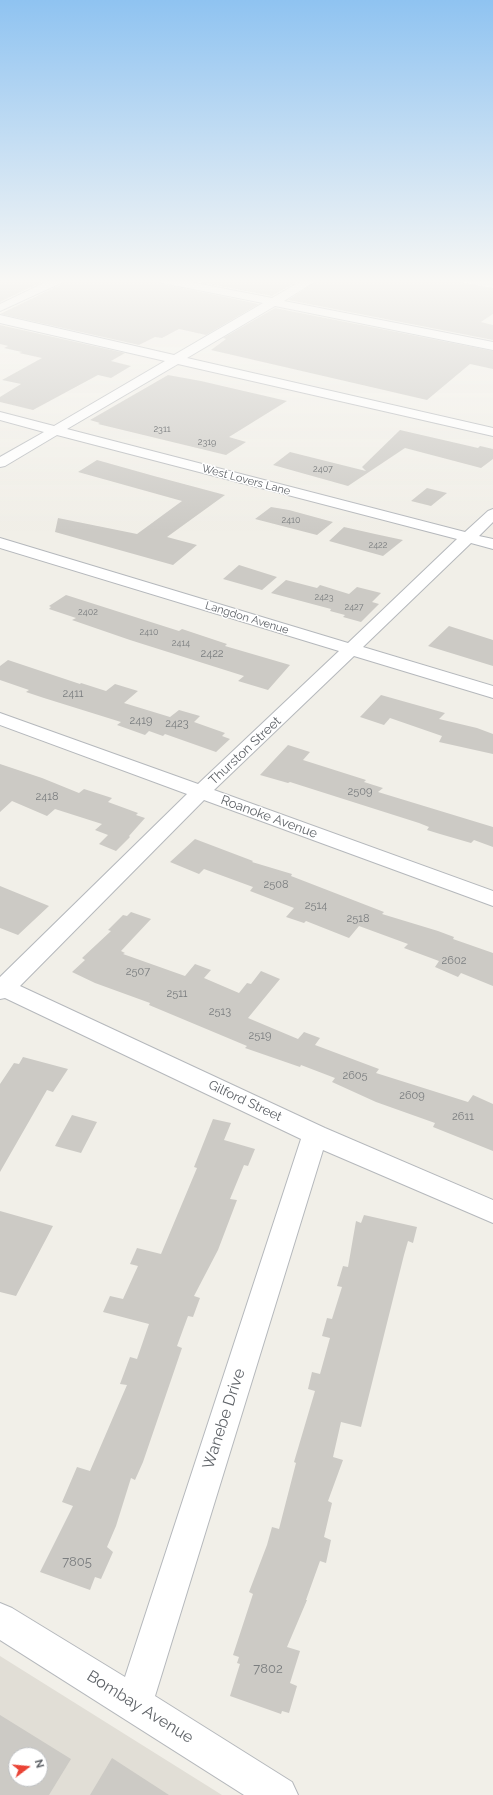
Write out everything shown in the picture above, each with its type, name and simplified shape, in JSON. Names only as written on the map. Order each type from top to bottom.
[{"type":"street","points":[[0,463],[169,364]]},
{"type":"street","points":[[192,364],[493,432]]},
{"type":"street","name":"West Lovers Lane","points":[[0,416],[493,544]]},
{"type":"street","name":"Thurston Street","points":[[1,988],[201,792],[493,514]]},
{"type":"street","name":"Langdon Avenue","points":[[0,543],[493,692]]},
{"type":"street","name":"Roanoke Avenue","points":[[0,719],[493,899]]},
{"type":"street","name":"Gilford Street","points":[[1,988],[316,1135],[493,1212]]},
{"type":"street","name":"Wanebe Drive","points":[[134,1704],[316,1135]]},
{"type":"street","name":"Bombay Avenue","points":[[0,1620],[279,1795]]},
{"type":"shaded area","points":[[0,1656],[222,1795],[0,1795]]},
{"type":"building","points":[[32,364],[122,364],[131,366],[111,378],[98,375],[33,410],[0,402],[0,397],[21,384],[2,380]]},
{"type":"building","points":[[270,364],[493,364],[493,369],[470,364],[427,400]]},
{"type":"building","points":[[168,375],[287,401],[229,437],[246,442],[226,455],[98,424],[100,423],[90,420]]},
{"type":"building","points":[[400,430],[478,448],[480,446],[493,449],[493,459],[481,468],[405,448],[348,486],[273,465],[290,452],[366,471],[362,467]]},
{"type":"building","points":[[97,460],[225,495],[167,537],[197,545],[173,565],[55,532],[58,518],[137,534],[182,501],[78,472]]},
{"type":"building","points":[[427,488],[447,493],[431,506],[411,501]]},
{"type":"building","points":[[271,507],[289,510],[333,522],[317,535],[255,519]]},
{"type":"building","points":[[344,527],[403,540],[383,556],[329,541]]},
{"type":"building","points":[[239,565],[277,577],[262,590],[223,579]]},
{"type":"building","points":[[286,580],[317,588],[320,585],[349,594],[357,587],[381,593],[372,602],[379,604],[361,622],[343,617],[345,615],[330,611],[331,609],[271,593]]},
{"type":"building","points":[[66,595],[179,631],[182,629],[227,644],[225,646],[290,665],[268,690],[238,681],[244,676],[130,640],[72,620],[76,618],[49,609],[51,607],[49,606]]},
{"type":"building","points":[[449,626],[493,640],[493,666],[428,646]]},
{"type":"building","points":[[8,660],[106,691],[115,684],[138,691],[124,703],[170,717],[179,710],[200,716],[194,722],[225,733],[222,736],[230,739],[216,752],[165,734],[163,736],[149,731],[145,735],[117,725],[121,722],[26,692],[29,690],[0,680],[0,666]]},
{"type":"building","points":[[381,695],[445,713],[439,719],[477,728],[493,734],[493,754],[439,742],[442,736],[390,718],[384,725],[360,717]]},
{"type":"building","points":[[288,745],[310,752],[303,760],[366,780],[364,782],[383,788],[378,792],[493,827],[493,847],[474,840],[471,843],[427,830],[429,827],[419,823],[290,782],[288,783],[260,775]]},
{"type":"building","points":[[0,764],[42,778],[79,793],[84,789],[112,798],[108,802],[138,813],[136,815],[145,818],[129,836],[130,837],[116,851],[99,844],[108,835],[95,830],[102,824],[55,809],[47,816],[12,801],[0,812]]},
{"type":"building","points":[[195,839],[253,861],[252,862],[292,874],[291,876],[384,912],[382,914],[438,931],[454,937],[453,939],[493,953],[493,986],[461,973],[458,977],[435,967],[439,961],[404,948],[408,944],[359,926],[349,938],[306,921],[304,923],[286,917],[294,908],[250,891],[253,887],[204,869],[199,874],[170,862]]},
{"type":"building","points":[[0,886],[49,906],[18,935],[0,928]]},
{"type":"building","points":[[131,912],[151,919],[121,951],[125,953],[123,954],[185,976],[195,964],[211,970],[204,978],[239,993],[247,983],[251,984],[261,971],[280,979],[248,1018],[298,1039],[304,1032],[320,1038],[315,1045],[379,1069],[376,1073],[468,1102],[473,1095],[493,1104],[493,1151],[433,1127],[435,1123],[376,1102],[332,1082],[335,1078],[301,1065],[300,1067],[245,1048],[247,1046],[149,1005],[150,1003],[95,983],[72,972],[85,960],[82,958],[111,931],[108,930],[123,915],[127,916]]},
{"type":"building","points":[[23,1057],[68,1069],[53,1092],[47,1090],[0,1172],[0,1084],[14,1063],[19,1064]]},
{"type":"building","points":[[72,1115],[97,1122],[81,1153],[55,1146]]},
{"type":"building","points":[[213,1119],[231,1123],[224,1140],[255,1149],[248,1166],[244,1165],[230,1199],[237,1200],[218,1250],[194,1296],[200,1298],[193,1317],[188,1316],[177,1346],[182,1348],[143,1462],[135,1480],[131,1478],[116,1526],[107,1547],[113,1552],[101,1579],[95,1577],[90,1590],[40,1572],[73,1506],[62,1502],[77,1467],[90,1471],[127,1385],[120,1384],[130,1357],[137,1359],[149,1324],[103,1312],[110,1296],[123,1299],[138,1266],[130,1264],[137,1248],[161,1254],[197,1168],[194,1167]]},
{"type":"building","points":[[0,1211],[53,1226],[16,1296],[0,1292]]},
{"type":"building","points":[[364,1215],[417,1227],[413,1243],[408,1241],[404,1255],[361,1427],[341,1422],[333,1457],[343,1460],[328,1501],[332,1503],[324,1537],[331,1540],[326,1563],[320,1561],[307,1600],[287,1647],[300,1651],[290,1683],[297,1686],[289,1713],[282,1711],[281,1714],[230,1696],[240,1664],[237,1663],[239,1657],[233,1655],[253,1594],[249,1592],[267,1545],[272,1527],[279,1529],[296,1463],[294,1462],[315,1391],[308,1389],[312,1372],[320,1374],[330,1338],[322,1336],[327,1318],[332,1319],[342,1287],[337,1286],[343,1266],[348,1267],[356,1221],[361,1223]]},
{"type":"building","points":[[0,1715],[71,1759],[49,1795],[0,1795]]},
{"type":"building","points":[[112,1758],[169,1795],[90,1795]]}]
